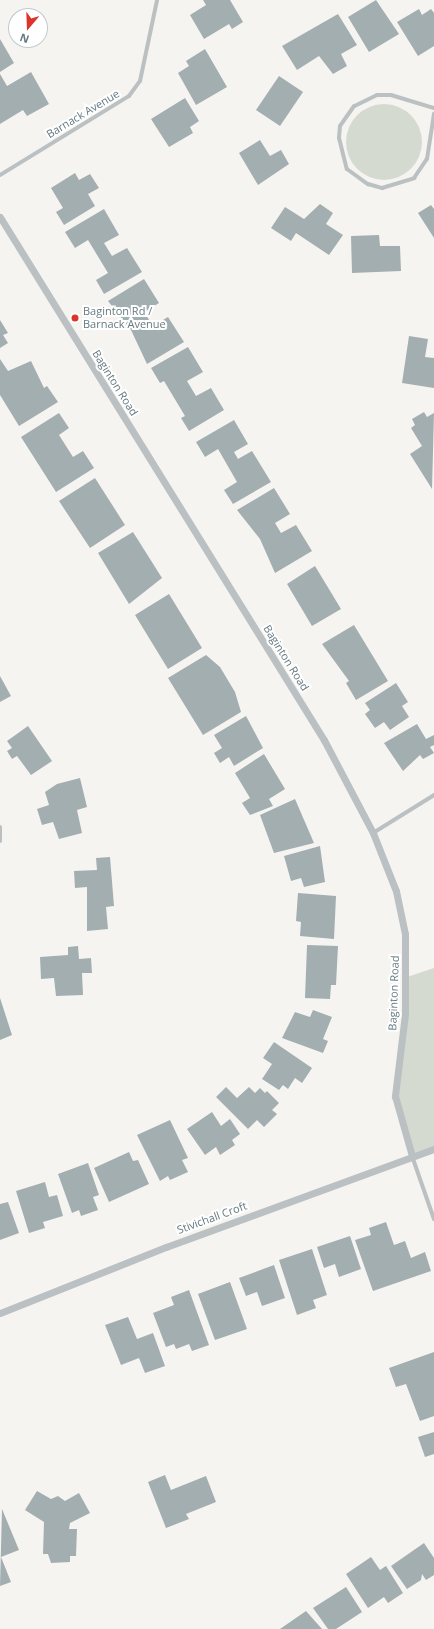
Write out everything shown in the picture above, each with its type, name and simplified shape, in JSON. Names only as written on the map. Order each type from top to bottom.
[{"type":"street","name":"Barnack Avenue","points":[[0,175],[129,96],[140,81],[157,0]]},
{"type":"street","points":[[434,108],[391,96],[377,95],[354,106],[340,126],[338,138],[347,169],[368,184],[382,188],[414,178],[427,159],[434,114]]},
{"type":"street","name":"Baginton Road","points":[[0,217],[324,740],[373,833],[396,891],[405,934],[405,1014],[395,1096],[412,1156]]},
{"type":"street","points":[[373,833],[434,795]]},
{"type":"street","points":[[0,827],[0,841]]},
{"type":"street","name":"Stivichall Croft","points":[[0,1313],[412,1156],[434,1149]]},
{"type":"street","points":[[412,1156],[434,1219]]},
{"type":"shaded area","points":[[384,104],[398,107],[411,115],[419,128],[422,142],[419,156],[411,169],[398,177],[384,180],[370,177],[357,169],[349,156],[346,142],[349,128],[357,115],[370,107]]},
{"type":"shaded area","points":[[434,968],[434,1149],[412,1156],[397,1107],[407,977]]},
{"type":"building","points":[[203,0],[230,0],[243,22],[232,29],[229,24],[204,39],[190,15],[206,5]]},
{"type":"building","points":[[376,0],[399,34],[369,52],[348,17]]},
{"type":"building","points":[[419,9],[422,15],[431,9],[434,13],[434,46],[418,56],[397,22]]},
{"type":"building","points":[[338,14],[357,45],[341,54],[347,66],[333,74],[319,56],[297,70],[282,46]]},
{"type":"building","points":[[0,39],[14,63],[0,72]]},
{"type":"building","points":[[205,49],[227,87],[196,105],[178,73],[189,66],[186,61]]},
{"type":"building","points":[[31,72],[49,104],[27,116],[23,110],[0,124],[0,74],[7,86]]},
{"type":"building","points":[[279,76],[303,92],[280,126],[256,110]]},
{"type":"building","points":[[185,98],[199,121],[190,127],[193,133],[169,147],[151,119]]},
{"type":"building","points":[[260,140],[270,156],[281,150],[289,164],[258,185],[239,153]]},
{"type":"building","points":[[75,173],[79,180],[90,174],[99,188],[88,194],[95,206],[64,225],[56,212],[63,208],[51,188]]},
{"type":"building","points":[[320,204],[333,213],[326,224],[343,235],[329,255],[296,233],[291,241],[271,228],[285,207],[304,219]]},
{"type":"building","points":[[431,205],[434,209],[434,238],[418,213]]},
{"type":"building","points":[[104,209],[119,235],[104,243],[112,256],[127,248],[142,272],[104,294],[96,280],[108,273],[88,240],[75,248],[65,232]]},
{"type":"building","points":[[379,235],[380,246],[400,246],[401,271],[352,273],[351,236]]},
{"type":"building","points":[[144,279],[159,303],[144,312],[153,326],[168,317],[184,342],[147,364],[131,330],[108,301]]},
{"type":"building","points":[[0,320],[8,333],[3,335],[8,343],[0,348]]},
{"type":"building","points":[[409,336],[428,339],[425,357],[434,358],[434,388],[402,383]]},
{"type":"building","points":[[188,347],[203,372],[187,381],[196,396],[211,388],[224,410],[189,431],[181,418],[185,416],[164,381],[160,383],[151,368]]},
{"type":"building","points":[[0,359],[8,371],[31,361],[44,388],[47,386],[58,402],[19,426],[0,395]]},
{"type":"building","points":[[424,412],[427,417],[434,413],[432,489],[410,454],[422,446],[411,428],[415,425],[412,419]]},
{"type":"building","points":[[59,413],[69,428],[59,435],[73,457],[83,451],[94,468],[56,492],[21,437]]},
{"type":"building","points":[[234,420],[248,444],[234,452],[238,459],[252,451],[271,482],[233,504],[224,490],[237,482],[218,449],[205,457],[196,442]]},
{"type":"building","points":[[95,478],[125,525],[90,548],[59,501]]},
{"type":"building","points":[[274,488],[290,514],[275,523],[281,533],[296,525],[312,551],[275,573],[260,539],[237,510]]},
{"type":"building","points":[[133,532],[162,578],[129,604],[98,553]]},
{"type":"building","points":[[315,566],[341,609],[312,626],[287,584]]},
{"type":"building","points":[[169,594],[202,648],[168,669],[135,615]]},
{"type":"building","points":[[354,625],[388,681],[356,700],[346,683],[349,681],[322,644]]},
{"type":"building","points":[[206,655],[220,667],[235,692],[241,712],[203,735],[168,678]]},
{"type":"building","points":[[0,676],[11,696],[0,702]]},
{"type":"building","points":[[396,683],[408,702],[402,706],[409,717],[390,730],[384,722],[375,728],[365,714],[370,710],[365,703]]},
{"type":"building","points":[[246,716],[263,748],[234,766],[229,757],[220,763],[214,753],[222,748],[214,735]]},
{"type":"building","points":[[417,724],[426,739],[434,735],[434,745],[430,747],[434,753],[423,759],[420,755],[403,771],[384,743]]},
{"type":"building","points":[[28,726],[52,761],[31,775],[17,756],[12,759],[7,751],[12,748],[7,741]]},
{"type":"building","points":[[264,754],[285,789],[269,799],[273,806],[250,815],[242,803],[250,798],[235,773]]},
{"type":"building","points":[[80,778],[87,807],[77,810],[82,833],[59,839],[53,822],[42,825],[37,809],[49,805],[45,792],[57,784]]},
{"type":"building","points":[[295,799],[314,843],[274,853],[260,815]]},
{"type":"building","points":[[320,846],[325,882],[304,887],[301,878],[291,881],[284,856]]},
{"type":"building","points":[[110,857],[114,906],[106,907],[108,929],[87,931],[87,887],[75,888],[74,871],[97,870],[96,858]]},
{"type":"building","points":[[298,893],[336,896],[334,939],[300,936],[301,922],[296,921]]},
{"type":"building","points":[[307,945],[338,946],[336,985],[331,985],[330,999],[305,998]]},
{"type":"building","points":[[78,946],[79,959],[91,958],[92,973],[82,973],[83,995],[56,996],[54,978],[41,979],[40,957],[68,955],[68,947]]},
{"type":"building","points":[[0,998],[12,1035],[0,1040]]},
{"type":"building","points":[[313,1010],[332,1017],[323,1039],[328,1041],[323,1053],[282,1038],[295,1012],[310,1017]]},
{"type":"building","points":[[274,1042],[312,1068],[302,1083],[295,1078],[288,1089],[283,1085],[279,1090],[262,1079],[272,1064],[263,1058]]},
{"type":"building","points":[[226,1087],[237,1098],[249,1087],[255,1093],[260,1088],[265,1093],[267,1091],[279,1103],[272,1110],[277,1114],[264,1127],[257,1120],[248,1129],[216,1097]]},
{"type":"building","points":[[212,1112],[221,1126],[230,1119],[240,1134],[232,1140],[235,1145],[220,1155],[216,1147],[205,1155],[187,1129]]},
{"type":"building","points":[[170,1120],[188,1158],[182,1160],[188,1172],[170,1180],[168,1176],[160,1181],[137,1135]]},
{"type":"building","points":[[129,1152],[133,1161],[138,1160],[149,1184],[109,1202],[94,1168]]},
{"type":"building","points":[[88,1163],[99,1195],[93,1197],[98,1210],[81,1216],[79,1210],[72,1213],[58,1174]]},
{"type":"building","points":[[45,1182],[49,1197],[57,1195],[63,1216],[43,1222],[45,1228],[29,1233],[16,1191]]},
{"type":"building","points":[[8,1202],[19,1233],[0,1240],[0,1204]]},
{"type":"building","points":[[386,1222],[394,1245],[405,1241],[411,1258],[425,1252],[431,1271],[373,1291],[355,1240],[371,1235],[369,1228]]},
{"type":"building","points":[[350,1236],[361,1269],[339,1277],[335,1264],[324,1268],[317,1247]]},
{"type":"building","points":[[312,1249],[327,1295],[313,1300],[316,1308],[297,1315],[279,1260]]},
{"type":"building","points":[[274,1265],[285,1298],[262,1306],[257,1292],[246,1296],[239,1278]]},
{"type":"building","points":[[230,1282],[247,1329],[215,1340],[198,1294]]},
{"type":"building","points":[[189,1290],[209,1345],[192,1351],[189,1344],[176,1349],[174,1344],[166,1347],[153,1313],[174,1305],[171,1297]]},
{"type":"building","points":[[128,1317],[137,1339],[153,1333],[165,1366],[145,1373],[139,1358],[121,1365],[105,1325]]},
{"type":"building","points":[[434,1352],[434,1416],[420,1421],[406,1384],[396,1387],[389,1368]]},
{"type":"building","points":[[434,1432],[434,1454],[425,1457],[418,1437]]},
{"type":"building","points":[[165,1475],[171,1490],[206,1476],[216,1502],[186,1514],[189,1519],[166,1528],[148,1482]]},
{"type":"building","points":[[37,1491],[51,1499],[58,1496],[65,1501],[79,1493],[90,1513],[70,1523],[69,1529],[77,1529],[76,1556],[70,1556],[70,1562],[51,1563],[48,1554],[43,1554],[44,1522],[25,1510]]},
{"type":"building","points":[[2,1509],[19,1550],[1,1557],[11,1582],[0,1586]]},
{"type":"building","points":[[424,1543],[434,1558],[434,1575],[426,1580],[422,1574],[421,1580],[407,1589],[391,1566]]},
{"type":"building","points":[[371,1557],[380,1570],[386,1566],[403,1593],[388,1603],[384,1597],[368,1608],[346,1574]]},
{"type":"building","points":[[346,1587],[362,1612],[336,1629],[328,1629],[313,1608]]},
{"type":"building","points":[[306,1611],[322,1629],[280,1629]]},
{"type":"place","name":"Baginton Rd / Barnack Avenue","points":[[75,318]]}]
